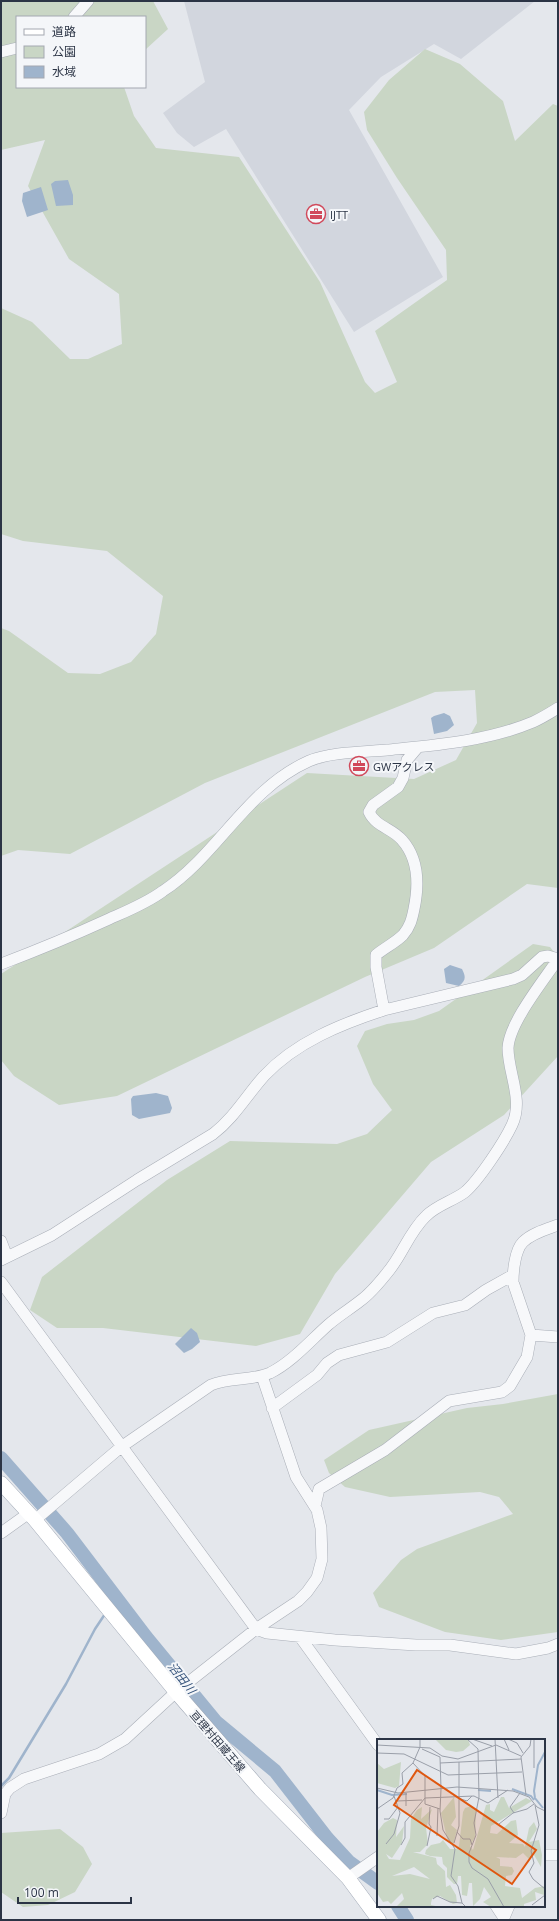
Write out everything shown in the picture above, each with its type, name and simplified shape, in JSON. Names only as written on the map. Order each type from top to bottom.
[{"type":"main road","name":"亘理村田蔵王線","points":[[1,1483],[32,1517],[176,1692],[260,1789],[348,1878],[379,1920]]},
{"type":"street","points":[[75,16],[88,1]]},
{"type":"street","points":[[1,52],[16,48]]},
{"type":"street","points":[[1,964],[78,934],[131,909],[163,891],[193,866],[261,793],[284,774],[311,761],[346,753],[418,747],[502,733],[534,722],[558,708]]},
{"type":"street","points":[[384,1010],[376,967],[376,956],[403,935],[411,924],[418,890],[415,864],[410,851],[401,838],[379,824],[373,819],[369,812],[373,805],[398,787],[403,778],[407,760],[418,747]]},
{"type":"street","points":[[1,1240],[4,1259],[52,1235],[137,1180],[213,1134],[223,1126],[264,1076],[282,1059],[308,1041],[361,1018],[384,1010],[513,979],[522,975],[542,957],[548,956],[558,959],[521,1014],[510,1036],[508,1048],[516,1098],[516,1113],[512,1125],[494,1154],[471,1186],[426,1216],[411,1235],[389,1272],[374,1289],[330,1323],[288,1361],[262,1376],[221,1381],[211,1385],[121,1447],[32,1517],[1,1533]]},
{"type":"street","points":[[315,1506],[319,1489],[385,1450],[449,1402],[502,1392],[510,1386],[527,1356],[531,1335],[519,1302],[513,1275],[518,1251],[523,1242],[542,1231],[558,1225]]},
{"type":"street","points":[[272,1408],[317,1375],[327,1363],[339,1355],[387,1342],[433,1313],[465,1305],[486,1290],[513,1275]]},
{"type":"street","points":[[1,1282],[256,1629],[267,1633],[300,1637],[416,1645],[450,1645],[516,1654],[548,1648],[558,1644]]},
{"type":"street","points":[[531,1335],[558,1337]]},
{"type":"street","points":[[1,1813],[5,1794],[10,1788],[24,1779],[99,1754],[125,1739],[176,1692],[256,1629],[298,1601],[307,1592],[317,1578],[322,1559],[321,1528],[317,1510],[296,1477],[262,1376]]},
{"type":"street","points":[[300,1637],[377,1744]]},
{"type":"street","points":[[551,1855],[558,1846]]},
{"type":"street","points":[[348,1878],[377,1858]]},
{"type":"street","points":[[497,1907],[504,1919]]},
{"type":"street","points":[[504,1919],[509,1907]]},
{"type":"shaded area","points":[[184,1],[535,1],[461,59],[434,44],[381,77],[349,110],[443,277],[354,332],[226,129],[194,147],[177,133],[163,113],[205,82]]},
{"type":"green space","points":[[1,1],[153,1],[168,29],[146,49],[146,16],[16,16],[16,88],[124,88],[134,116],[156,148],[239,157],[320,282],[365,382],[375,393],[397,382],[375,331],[447,280],[446,250],[397,178],[367,130],[364,112],[389,80],[425,49],[460,64],[503,101],[515,141],[553,104],[558,106],[558,888],[527,884],[434,948],[365,977],[117,1096],[59,1105],[14,1076],[1,1060],[1,974],[307,773],[414,779],[456,760],[477,723],[475,690],[435,692],[205,783],[70,854],[18,850],[1,856],[1,628],[9,631],[68,673],[100,674],[131,662],[156,634],[163,596],[107,551],[23,541],[1,534],[1,308],[32,322],[70,359],[88,359],[122,344],[119,294],[69,259],[28,186],[45,140],[1,150]]},
{"type":"green space","points":[[533,944],[550,947],[558,957],[558,1056],[504,1115],[431,1162],[335,1274],[300,1334],[256,1346],[103,1328],[57,1328],[30,1310],[42,1277],[167,1180],[230,1141],[337,1144],[367,1134],[392,1110],[373,1084],[357,1046],[365,1031],[387,1024],[414,1020],[439,1011]]},
{"type":"green space","points":[[558,1394],[558,1632],[501,1640],[445,1632],[379,1607],[373,1593],[401,1560],[417,1549],[513,1514],[499,1497],[480,1492],[390,1497],[345,1487],[329,1473],[324,1460],[369,1430],[467,1408],[503,1404]]},
{"type":"green space","points":[[60,1829],[83,1847],[92,1864],[75,1892],[48,1905],[23,1907],[1,1892],[1,1833]]},
{"type":"water","points":[[68,180],[73,195],[73,205],[56,206],[51,184],[55,181]]},
{"type":"water","points":[[41,187],[48,210],[27,217],[22,201],[23,193]]},
{"type":"water","points":[[444,713],[450,716],[454,725],[447,731],[434,734],[431,718]]},
{"type":"water","points":[[450,965],[462,969],[465,976],[463,982],[459,986],[446,983],[444,969]]},
{"type":"water","points":[[156,1093],[168,1096],[172,1108],[170,1113],[139,1119],[132,1115],[131,1099],[133,1096]]},
{"type":"water","points":[[191,1328],[197,1333],[200,1342],[192,1349],[184,1353],[175,1344]]},
{"type":"waterway","name":"沼田川","points":[[1,1458],[67,1533],[146,1637],[216,1722],[275,1771],[327,1838],[349,1862],[377,1882]]},
{"type":"waterway","points":[[111,1605],[116,1597]]},
{"type":"waterway","points":[[1,1786],[9,1778],[66,1684],[95,1629],[105,1614]]},
{"type":"waterway","name":"沼田川","points":[[399,1907],[407,1920]]},
{"type":"place","name":"IJTT","points":[[316,214]]},
{"type":"place","name":"GWアクレス","points":[[359,766]]}]
